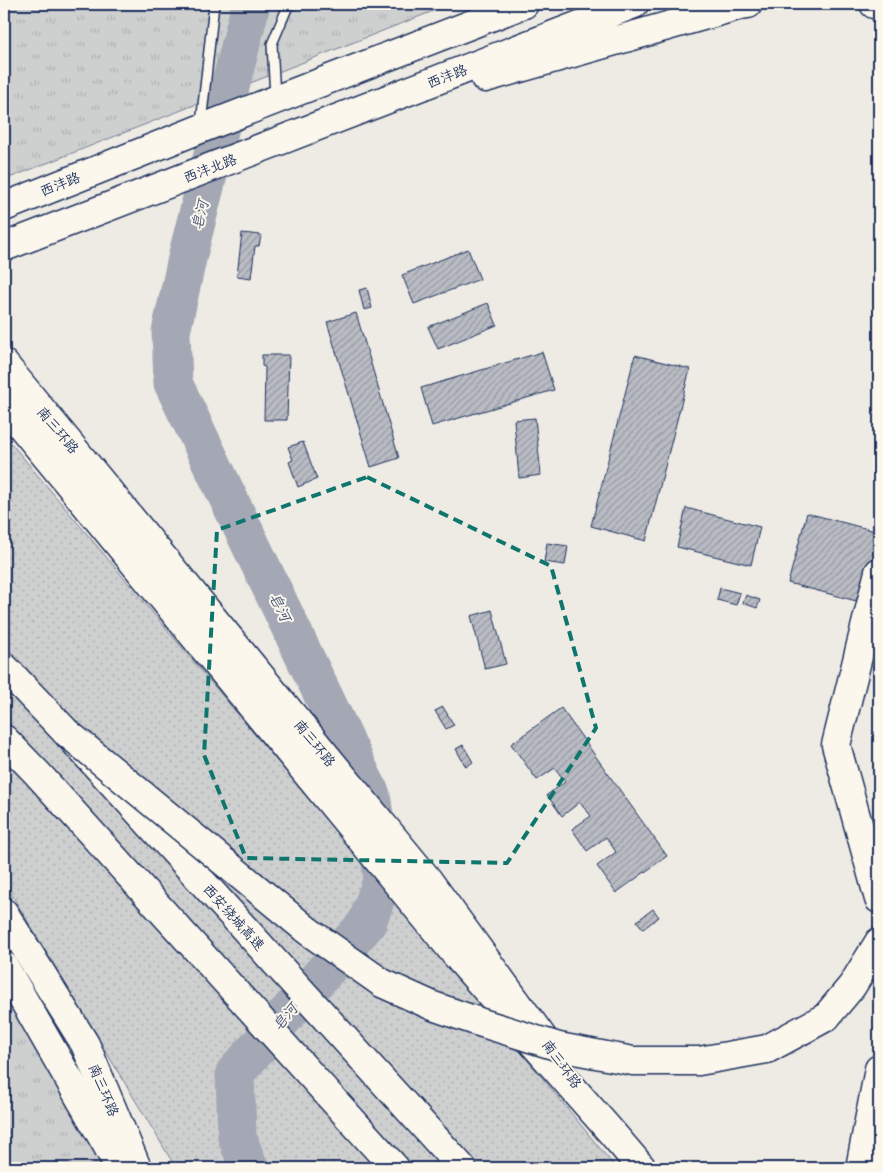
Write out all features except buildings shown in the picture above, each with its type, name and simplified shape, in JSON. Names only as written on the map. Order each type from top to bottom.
[{"type":"main road","points":[[200,129],[524,4]]},
{"type":"main road","name":"西沣路","points":[[260,149],[634,4]]},
{"type":"main road","points":[[308,129],[741,4],[748,4]]},
{"type":"main road","points":[[874,4],[879,5]]},
{"type":"main road","name":"西沣路","points":[[4,207],[200,129]]},
{"type":"main road","name":"西沣北路","points":[[4,248],[260,149]]},
{"type":"main road","name":"南三环路","points":[[4,364],[428,880],[612,1133]]},
{"type":"main road","name":"南三环路","points":[[4,405],[462,962],[642,1168]]},
{"type":"main road","points":[[879,572],[836,745],[879,899]]},
{"type":"main road","name":"西安绕城高速","points":[[4,667],[66,732],[462,1168]]},
{"type":"main road","points":[[66,732],[308,930],[382,983],[433,1006],[559,1047],[633,1061],[699,1061],[767,1049],[826,1017],[852,986],[879,942]]},
{"type":"main road","points":[[4,739],[395,1168]]},
{"type":"main road","name":"南三环路","points":[[4,912],[85,1044],[136,1168]]},
{"type":"main road","name":"南三环路","points":[[4,966],[120,1168]]},
{"type":"main road","points":[[860,1168],[879,1069]]},
{"type":"lane","points":[[200,129],[214,4]]},
{"type":"lane","points":[[275,100],[272,44],[288,6],[291,4]]},
{"type":"highlighted area","points":[[367,477],[551,566],[596,728],[507,863],[246,858],[204,755],[217,530]]},
{"type":"green space","points":[[4,4],[451,4],[4,180]]},
{"type":"green space","points":[[4,435],[616,1168],[176,1168],[4,882]]},
{"type":"green space","points":[[4,992],[109,1168],[4,1168]]},
{"type":"waterway","name":"皂河","points":[[249,1168],[237,1137],[235,1073],[367,923],[383,878],[371,795],[173,383],[171,332],[188,254],[251,4]]}]
